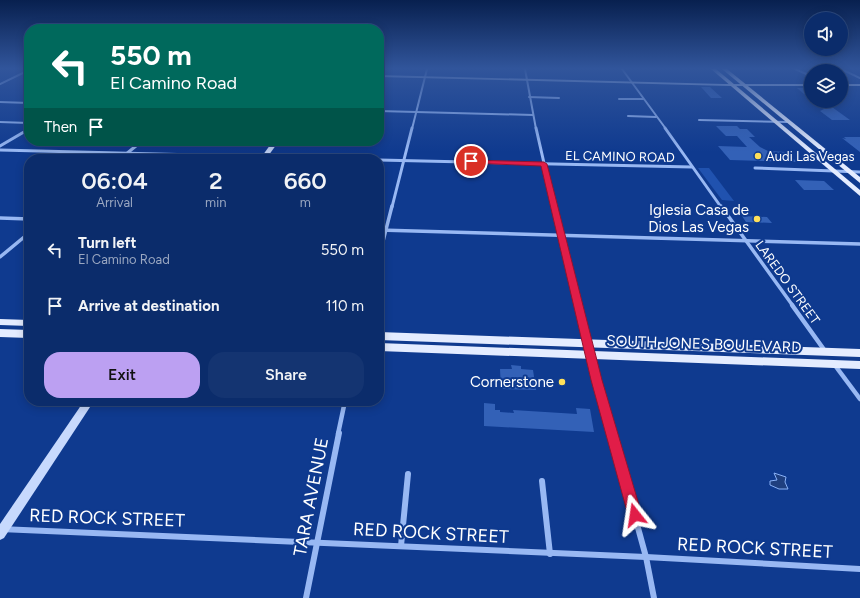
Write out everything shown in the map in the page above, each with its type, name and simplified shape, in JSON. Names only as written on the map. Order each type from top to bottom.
[{"type":"main road","points":[[745,97],[860,194]]},
{"type":"main road","points":[[756,97],[860,180]]},
{"type":"main road","points":[[0,322],[24,323]]},
{"type":"main road","points":[[0,333],[24,334]]},
{"type":"main road","name":"SOUTH JONES BOULEVARD","points":[[384,336],[860,353]]},
{"type":"main road","name":"SOUTH JONES BOULEVARD","points":[[384,347],[860,365]]},
{"type":"main road","points":[[783,362],[802,356],[820,356],[825,351]]},
{"type":"street","points":[[384,238],[420,97]]},
{"type":"street","points":[[559,98],[529,97],[590,355],[646,557],[654,598]]},
{"type":"street","points":[[619,99],[643,99]]},
{"type":"street","name":"LAREDO STREET","points":[[643,99],[825,351]]},
{"type":"street","points":[[0,102],[24,103]]},
{"type":"street","points":[[384,112],[533,115]]},
{"type":"street","points":[[628,116],[656,117]]},
{"type":"street","points":[[699,120],[787,122]]},
{"type":"street","points":[[0,122],[24,123]]},
{"type":"street","points":[[0,146],[24,132]]},
{"type":"street","points":[[127,153],[136,146]]},
{"type":"street","points":[[0,150],[154,154]]},
{"type":"street","name":"EL CAMINO ROAD","points":[[384,160],[692,167]]},
{"type":"street","points":[[755,168],[860,172]]},
{"type":"street","points":[[0,218],[24,219]]},
{"type":"street","points":[[386,230],[860,244]]},
{"type":"street","points":[[0,257],[24,237]]},
{"type":"street","points":[[834,364],[860,399]]},
{"type":"street","points":[[1,530],[86,406]]},
{"type":"street","name":"TARA AVENUE","points":[[306,598],[345,406]]},
{"type":"street","points":[[401,546],[408,474]]},
{"type":"street","points":[[542,481],[550,554]]},
{"type":"street","name":"RED ROCK STREET","points":[[1,530],[317,542],[550,554],[646,557],[860,569]]},
{"type":"shaded area","points":[[698,168],[709,168],[734,201],[722,200]]},
{"type":"shaded area","points":[[774,473],[786,477],[785,482],[788,489],[779,489],[770,485],[770,481],[777,480]]},
{"type":"building","points":[[710,97],[722,98],[711,98]]},
{"type":"building","points":[[822,108],[833,108],[850,120],[832,120],[820,111],[824,109]]},
{"type":"building","name":"Audi Las Vegas","points":[[716,126],[737,126],[740,129],[747,129],[755,137],[749,137],[760,147],[768,151],[786,152],[797,162],[730,160],[718,146],[747,147],[737,136],[726,136]]},
{"type":"building","points":[[844,137],[860,137],[860,152],[842,138],[846,139]]},
{"type":"building","points":[[795,180],[824,181],[834,190],[804,190]]},
{"type":"building","name":"Iglesia Casa de Dios Las Vegas","points":[[742,216],[767,217],[772,223],[746,222]]},
{"type":"building","points":[[511,365],[521,366],[521,369],[533,370],[536,390],[501,389],[500,369],[512,369]]},
{"type":"building","points":[[484,403],[495,404],[495,410],[500,410],[500,412],[514,413],[513,410],[577,414],[576,408],[590,409],[594,432],[484,426]]},
{"type":"place","name":"Audi Las Vegas","points":[[758,156]]},
{"type":"place","name":"Iglesia Casa de Dios Las Vegas","points":[[757,219]]},
{"type":"place","name":"Cornerstone","points":[[562,382]]},
{"type":"route","points":[[471,161],[544,164],[603,404],[635,515]]}]
